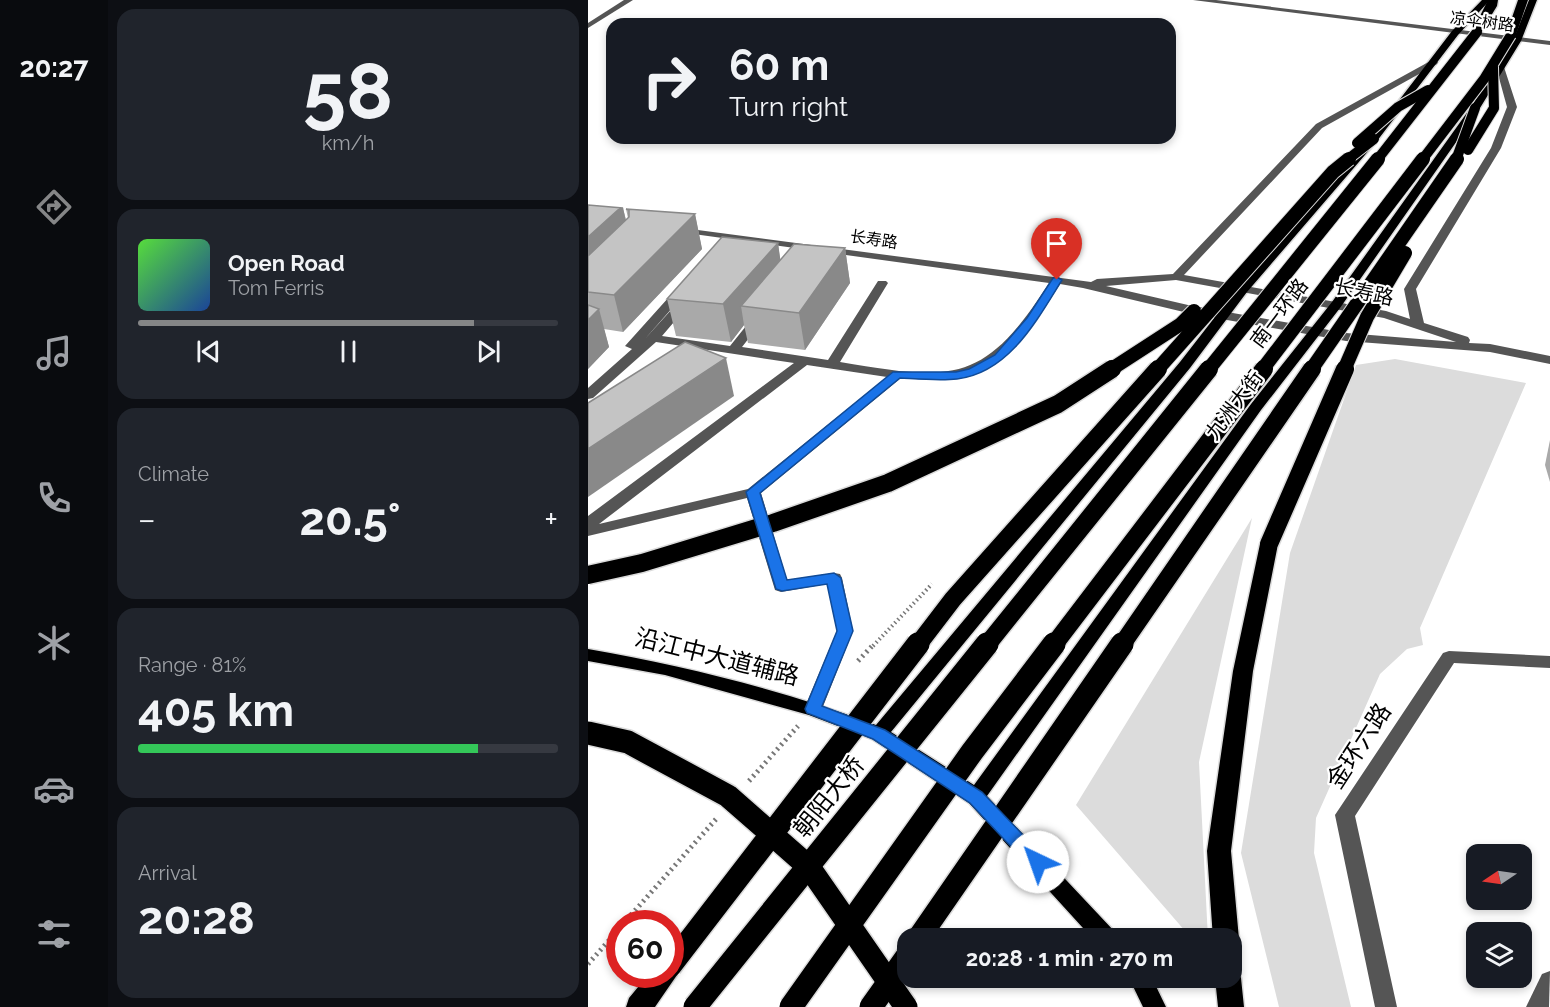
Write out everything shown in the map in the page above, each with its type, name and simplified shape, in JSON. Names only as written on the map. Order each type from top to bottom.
[{"type":"highway","name":"南一环路","points":[[1005,622],[1438,85],[1477,32],[1493,0]]},
{"type":"highway","name":"南一环路","points":[[791,1007],[972,752],[1497,67],[1523,0]]},
{"type":"highway","points":[[1225,928],[1219,851],[1243,671],[1269,544],[1367,316],[1494,108],[1497,67]]},
{"type":"highway","points":[[588,575],[686,550],[888,483],[1058,404],[1181,324],[1258,246],[1327,169],[1398,106],[1438,85]]},
{"type":"highway","points":[[926,928],[1456,159],[1475,108]]},
{"type":"highway","points":[[684,948],[953,599],[1324,181],[1374,138]]},
{"type":"highway","name":"朝阳大桥","points":[[694,1007],[1005,622]]},
{"type":"highway","points":[[588,733],[628,742],[728,796],[809,867],[906,1007]]},
{"type":"highway","points":[[871,1007],[897,970]]},
{"type":"highway","points":[[639,1007],[654,988]]},
{"type":"highway","points":[[1229,988],[1231,1007]]},
{"type":"main road","points":[[879,734],[1185,365],[1243,289],[1374,138],[1455,33],[1486,0]]},
{"type":"main road","name":"九洲大街","points":[[976,798],[1256,407],[1336,305],[1475,108],[1497,67],[1517,41],[1533,0]]},
{"type":"main road","name":"沿江中大道辅路","points":[[588,655],[665,669],[813,709],[879,734],[976,798],[1097,928]]},
{"type":"main road","points":[[1145,988],[1155,1007]]},
{"type":"street","points":[[588,26],[629,0]]},
{"type":"street","name":"凉伞树路","points":[[1197,0],[1517,41],[1550,43]]},
{"type":"street","points":[[1176,277],[1319,126],[1434,62]]},
{"type":"street","points":[[1418,326],[1410,289],[1496,148],[1512,107],[1497,67]]},
{"type":"street","name":"长寿路","points":[[670,228],[1083,284],[1144,300],[1346,337],[1490,348]]},
{"type":"street","name":"长寿路","points":[[1083,284],[1176,277],[1386,315],[1490,348],[1550,360]]},
{"type":"street","points":[[653,338],[897,375],[956,376],[973,372],[999,357],[1031,320],[1057,280]]},
{"type":"street","points":[[695,283],[653,338],[588,394],[695,283]]},
{"type":"street","points":[[832,365],[882,283]]},
{"type":"street","points":[[733,350],[769,306]]},
{"type":"street","points":[[695,360],[715,347]]},
{"type":"street","points":[[588,524],[804,361]]},
{"type":"street","points":[[588,531],[753,492],[897,375]]},
{"type":"street","points":[[753,492],[782,586],[834,578],[845,631],[813,709]]},
{"type":"street","name":"金环六路","points":[[1386,1007],[1345,815],[1449,657],[1550,662]]},
{"type":"street","points":[[1538,1007],[1550,981]]},
{"type":"path","points":[[854,666],[936,579]]},
{"type":"path","points":[[742,789],[813,709]]},
{"type":"path","points":[[635,910],[718,816]]},
{"type":"path","points":[[588,964],[606,944]]},
{"type":"shaded area","points":[[1395,359],[1526,383],[1420,628],[1423,645],[1407,649],[1380,674],[1316,818],[1314,853],[1351,1007],[1279,1007],[1241,853],[1290,553],[1356,365]]},
{"type":"shaded area","points":[[1252,518],[1199,762],[1207,928],[1182,928],[1076,805]]},
{"type":"building","points":[[588,205],[623,208],[588,237]]},
{"type":"building","points":[[626,209],[695,214],[614,295],[588,292],[588,256],[629,217],[629,210]]},
{"type":"building","points":[[722,237],[778,243],[723,304],[667,299]]},
{"type":"building","points":[[794,244],[845,248],[799,313],[741,306]]},
{"type":"building","points":[[588,305],[599,309],[588,320]]},
{"type":"building","points":[[685,342],[726,358],[588,449],[588,403]]},
{"type":"route","points":[[1038,862],[976,798],[879,734],[813,709],[845,631],[834,578],[782,586],[753,492],[897,375],[956,376],[973,372],[999,357],[1031,320],[1057,280]]}]
